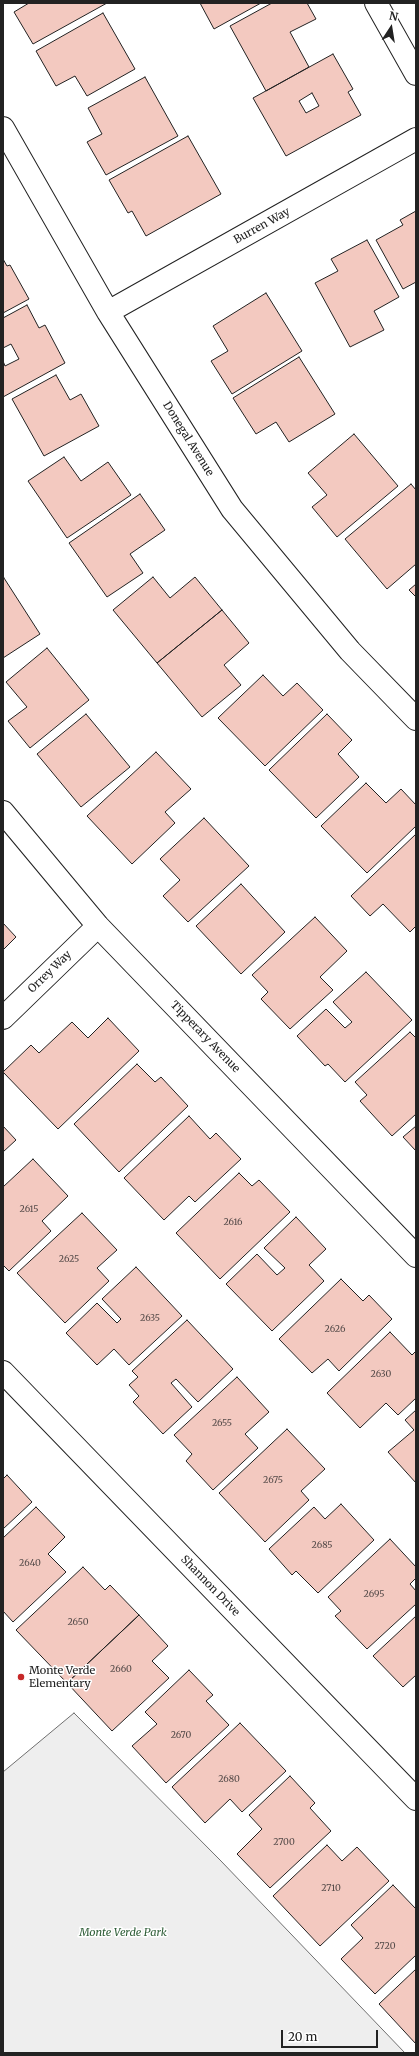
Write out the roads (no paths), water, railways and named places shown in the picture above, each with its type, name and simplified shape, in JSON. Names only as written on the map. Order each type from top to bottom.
[{"type":"street","points":[[376,3],[416,74]]},
{"type":"street","name":"Donegal Avenue","points":[[3,128],[108,312],[232,509],[350,651],[416,719]]},
{"type":"street","name":"Burren Way","points":[[108,312],[416,139]]},
{"type":"street","name":"Tipperary Avenue","points":[[3,812],[98,926],[416,1256]]},
{"type":"street","name":"Orrey Way","points":[[3,1018],[98,926]]},
{"type":"street","name":"Shannon Drive","points":[[3,1372],[416,1799]]},
{"type":"place","name":"Monte Verde Elementary","points":[[21,1677]]},
{"type":"park label","name":"Monte Verde Park","points":[[123,1933]]}]
